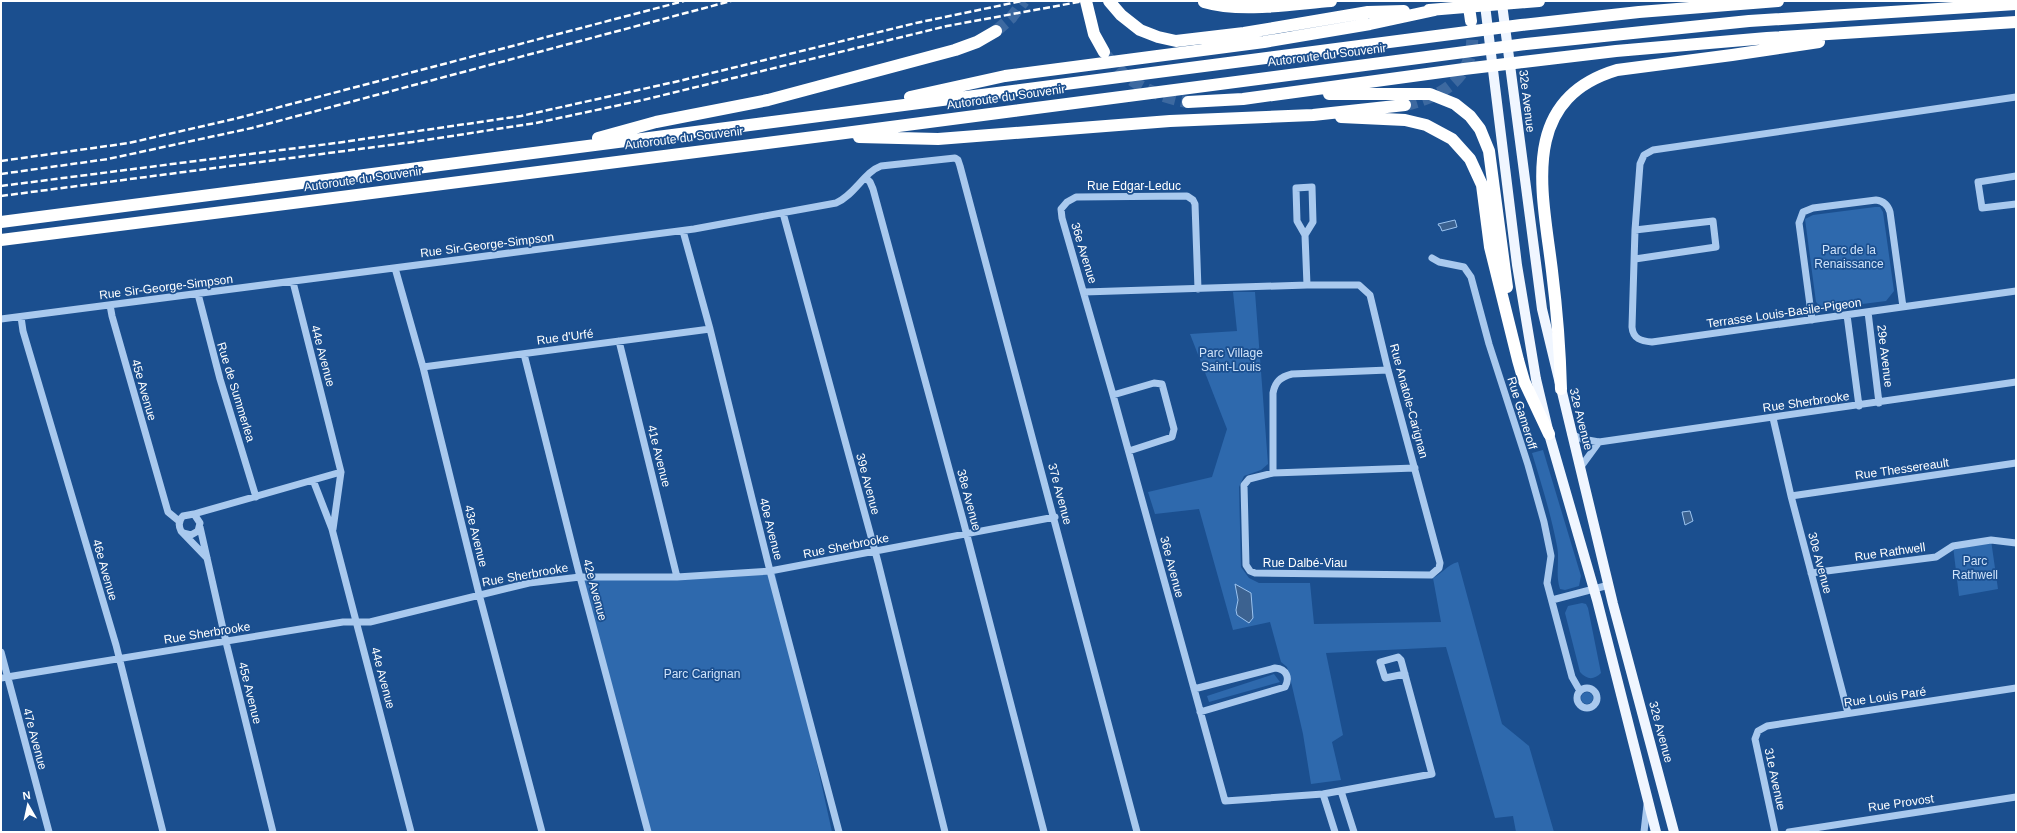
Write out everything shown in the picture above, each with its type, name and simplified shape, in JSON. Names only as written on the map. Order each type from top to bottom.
[{"type":"highway","points":[[1086,1],[1094,34],[1104,52]]},
{"type":"highway","points":[[1109,1],[1121,15],[1140,30],[1158,38],[1176,41],[1244,33],[1368,12],[1435,10],[1539,1]]},
{"type":"highway","points":[[1204,2],[1219,6],[1243,7],[1331,1]]},
{"type":"highway","name":"Autoroute du Souvenir","points":[[1,222],[1454,33],[1639,12],[1778,1]]},
{"type":"highway","name":"Autoroute du Souvenir","points":[[1,240],[822,136],[1526,44],[1749,21],[2016,4]]},
{"type":"highway","points":[[1469,7],[1471,21]]},
{"type":"highway","points":[[827,115],[1006,76],[1264,42],[1370,24],[1435,10]]},
{"type":"highway","points":[[1188,102],[1230,101],[1464,69],[1686,44],[2016,22]]},
{"type":"highway","points":[[1561,389],[1560,335],[1541,168],[1542,152],[1549,129],[1559,111],[1570,97],[1583,86],[1600,76],[1626,68],[1732,56],[1892,30]]},
{"type":"highway","points":[[558,150],[656,122],[774,99],[955,50],[977,42],[996,31]]},
{"type":"highway","points":[[1279,94],[1424,94],[1448,100],[1460,106],[1470,116],[1484,136],[1491,160],[1515,348]]},
{"type":"highway","points":[[822,136],[938,139],[1163,122],[1313,115],[1405,105]]},
{"type":"highway","points":[[1313,115],[1412,121],[1439,130],[1462,148],[1474,165],[1482,185],[1490,247],[1524,381],[1549,434]]},
{"type":"main road","name":"32e Avenue","points":[[1502,4],[1539,292],[1571,434],[1674,832]]},
{"type":"main road","points":[[1485,5],[1525,319],[1536,379],[1549,434],[1594,589],[1656,832]]},
{"type":"street","name":"Terrasse Louis-Basile-Pigeon","points":[[2016,97],[1653,150],[1644,155],[1640,164],[1635,230],[1632,327],[1635,337],[1642,341],[1652,342],[2016,291]]},
{"type":"street","name":"Rue Sir-George-Simpson","points":[[1,319],[683,231],[841,201],[853,192],[873,170],[884,165],[953,158],[959,162]]},
{"type":"street","name":"37e Avenue","points":[[959,162],[1055,518],[1137,832]]},
{"type":"street","points":[[2016,176],[1978,182],[1982,208],[2016,204]]},
{"type":"street","name":"38e Avenue","points":[[866,178],[870,182],[875,197],[967,533],[1044,832]]},
{"type":"street","points":[[1305,235],[1313,222],[1312,187],[1296,188],[1297,221],[1305,235],[1307,284]]},
{"type":"street","name":"Rue Edgar-Leduc","points":[[1061,209],[1067,202],[1076,197],[1186,196],[1193,200],[1196,204],[1198,288]]},
{"type":"street","points":[[1812,320],[1799,223],[1803,212],[1813,208],[1876,200],[1887,205],[1890,212],[1903,308]]},
{"type":"street","name":"36e Avenue","points":[[1061,209],[1062,218],[1129,451],[1225,801],[1323,794],[1432,774],[1405,674]]},
{"type":"street","name":"39e Avenue","points":[[783,213],[875,551],[945,832]]},
{"type":"street","points":[[1635,230],[1713,221],[1716,247],[1635,259]]},
{"type":"street","name":"40e Avenue","points":[[683,231],[710,329],[770,571],[839,832]]},
{"type":"street","name":"Rue Gameroff","points":[[1432,258],[1439,262],[1464,267],[1471,277],[1489,344],[1528,465],[1549,543],[1551,556],[1547,579],[1572,677],[1580,691]]},
{"type":"street","name":"43e Avenue","points":[[396,268],[423,367],[479,594],[542,832]]},
{"type":"street","name":"44e Avenue","points":[[293,282],[341,472],[332,529]]},
{"type":"street","name":"Rue Anatole-Carignan","points":[[1084,292],[1307,284],[1359,285],[1365,289],[1370,295],[1388,370],[1440,563],[1438,568],[1431,575]]},
{"type":"street","name":"Rue de Summerlea","points":[[198,294],[220,379],[256,497]]},
{"type":"street","name":"45e Avenue","points":[[110,305],[168,512],[179,521]]},
{"type":"street","name":"29e Avenue","points":[[1868,312],[1879,403]]},
{"type":"street","points":[[1847,315],[1859,406]]},
{"type":"street","name":"46e Avenue","points":[[21,316],[23,331],[119,659],[163,832]]},
{"type":"street","name":"Rue d'Urfé","points":[[423,367],[710,329]]},
{"type":"street","name":"41e Avenue","points":[[619,341],[676,577]]},
{"type":"street","name":"42e Avenue","points":[[524,354],[580,577],[648,832]]},
{"type":"street","points":[[1273,473],[1273,393],[1275,385],[1282,377],[1292,374],[1388,370]]},
{"type":"street","name":"Rue Sherbrooke","points":[[1571,434],[1582,439],[1599,442],[1859,406],[2016,382]]},
{"type":"street","points":[[1113,395],[1154,383],[1162,384],[1174,429],[1172,437],[1129,451]]},
{"type":"street","name":"30e Avenue","points":[[1773,418],[1791,496],[1848,713]]},
{"type":"street","points":[[1580,468],[1599,442]]},
{"type":"street","name":"Rue Thessereault","points":[[1791,496],[2016,463]]},
{"type":"street","name":"Rue Dalbé-Viau","points":[[1415,468],[1273,473],[1249,479],[1244,485],[1246,565],[1250,571],[1255,573],[1431,575]]},
{"type":"street","points":[[194,514],[199,520],[200,527],[195,533],[187,535],[179,528],[179,521],[186,514],[194,514],[341,472]]},
{"type":"street","name":"44e Avenue","points":[[313,480],[332,529],[411,832]]},
{"type":"street","name":"Rue Sherbrooke","points":[[4,678],[343,622],[370,622],[479,594],[529,583],[580,577],[676,577],[770,571],[967,533],[1055,518]]},
{"type":"street","name":"45e Avenue","points":[[200,527],[226,642],[273,832]]},
{"type":"street","name":"45e Avenue","points":[[184,533],[207,558]]},
{"type":"street","name":"Rue Rathwell","points":[[1811,573],[1936,557],[1953,546],[1991,540],[2016,543]]},
{"type":"street","points":[[1552,600],[1609,585]]},
{"type":"street","name":"47e Avenue","points":[[1,652],[4,678],[49,832]]},
{"type":"street","points":[[1194,689],[1275,668],[1281,668],[1286,673],[1288,682],[1285,687],[1200,712]]},
{"type":"street","name":"Rue Louis Paré","points":[[1758,731],[1767,726],[2016,688]]},
{"type":"street","name":"31e Avenue","points":[[1758,731],[1756,739],[1775,832]]},
{"type":"street","points":[[1341,791],[1354,832]]},
{"type":"street","points":[[1323,794],[1335,832]]},
{"type":"street","name":"Rue Provost","points":[[1789,832],[2016,797]]},
{"type":"street","points":[[1644,832],[1648,801]]},
{"type":"green space","name":"Parc de la Renaissance","points":[[1880,207],[1883,212],[1894,291],[1886,301],[1823,309],[1816,302],[1805,219],[1813,215]]},
{"type":"green space","name":"Parc Village Saint-Louis","points":[[1233,292],[1255,292],[1268,464],[1261,470],[1244,476],[1239,487],[1241,567],[1249,578],[1259,583],[1310,583],[1314,624],[1441,622],[1433,578],[1451,565],[1458,562],[1502,724],[1529,746],[1554,832],[1516,832],[1513,816],[1495,818],[1446,647],[1326,653],[1343,735],[1332,742],[1341,780],[1311,784],[1303,734],[1292,686],[1287,667],[1281,662],[1270,622],[1233,630],[1199,509],[1155,514],[1148,492],[1212,477],[1227,429],[1190,334],[1237,331]]},
{"type":"green space","points":[[1543,450],[1581,576],[1579,586],[1565,590],[1560,589],[1558,552],[1555,534],[1532,453]]},
{"type":"green space","name":"Parc Rathwell","points":[[1991,540],[1998,589],[1959,596],[1953,546]]},
{"type":"green space","name":"Parc Carignan","points":[[775,573],[832,832],[649,832],[580,578]]},
{"type":"green space","points":[[1582,603],[1586,604],[1588,608],[1601,673],[1593,678],[1585,677],[1580,672],[1565,613],[1568,606]]},
{"type":"green space","points":[[1274,674],[1280,682],[1209,702],[1207,696]]},
{"type":"green space","points":[[1585,692],[1589,692],[1593,698],[1589,704],[1585,704],[1581,700],[1581,696]]},
{"type":"shaded area","points":[[1455,220],[1457,227],[1442,231],[1438,224]]},
{"type":"shaded area","points":[[1690,511],[1693,521],[1685,525],[1682,512]]},
{"type":"shaded area","points":[[1235,584],[1251,593],[1253,618],[1249,623],[1237,615],[1236,610],[1238,600]]},
{"type":"tunnel","points":[[996,31],[1011,18],[1024,1]]},
{"type":"tunnel","points":[[1405,105],[1421,101],[1435,95],[1448,87],[1458,78],[1465,67],[1470,54],[1472,39],[1471,22]]},
{"type":"tunnel","points":[[1106,55],[1114,65],[1142,87],[1176,100],[1188,102]]},
{"type":"railway","points":[[1,161],[129,143],[234,119],[684,1]]},
{"type":"railway","points":[[1,174],[108,159],[252,128],[731,1]]},
{"type":"railway","points":[[1,186],[336,143],[521,116],[679,81],[916,23],[1022,1]]},
{"type":"railway","points":[[1,196],[413,142],[536,123],[643,100],[947,26],[1084,1]]}]
